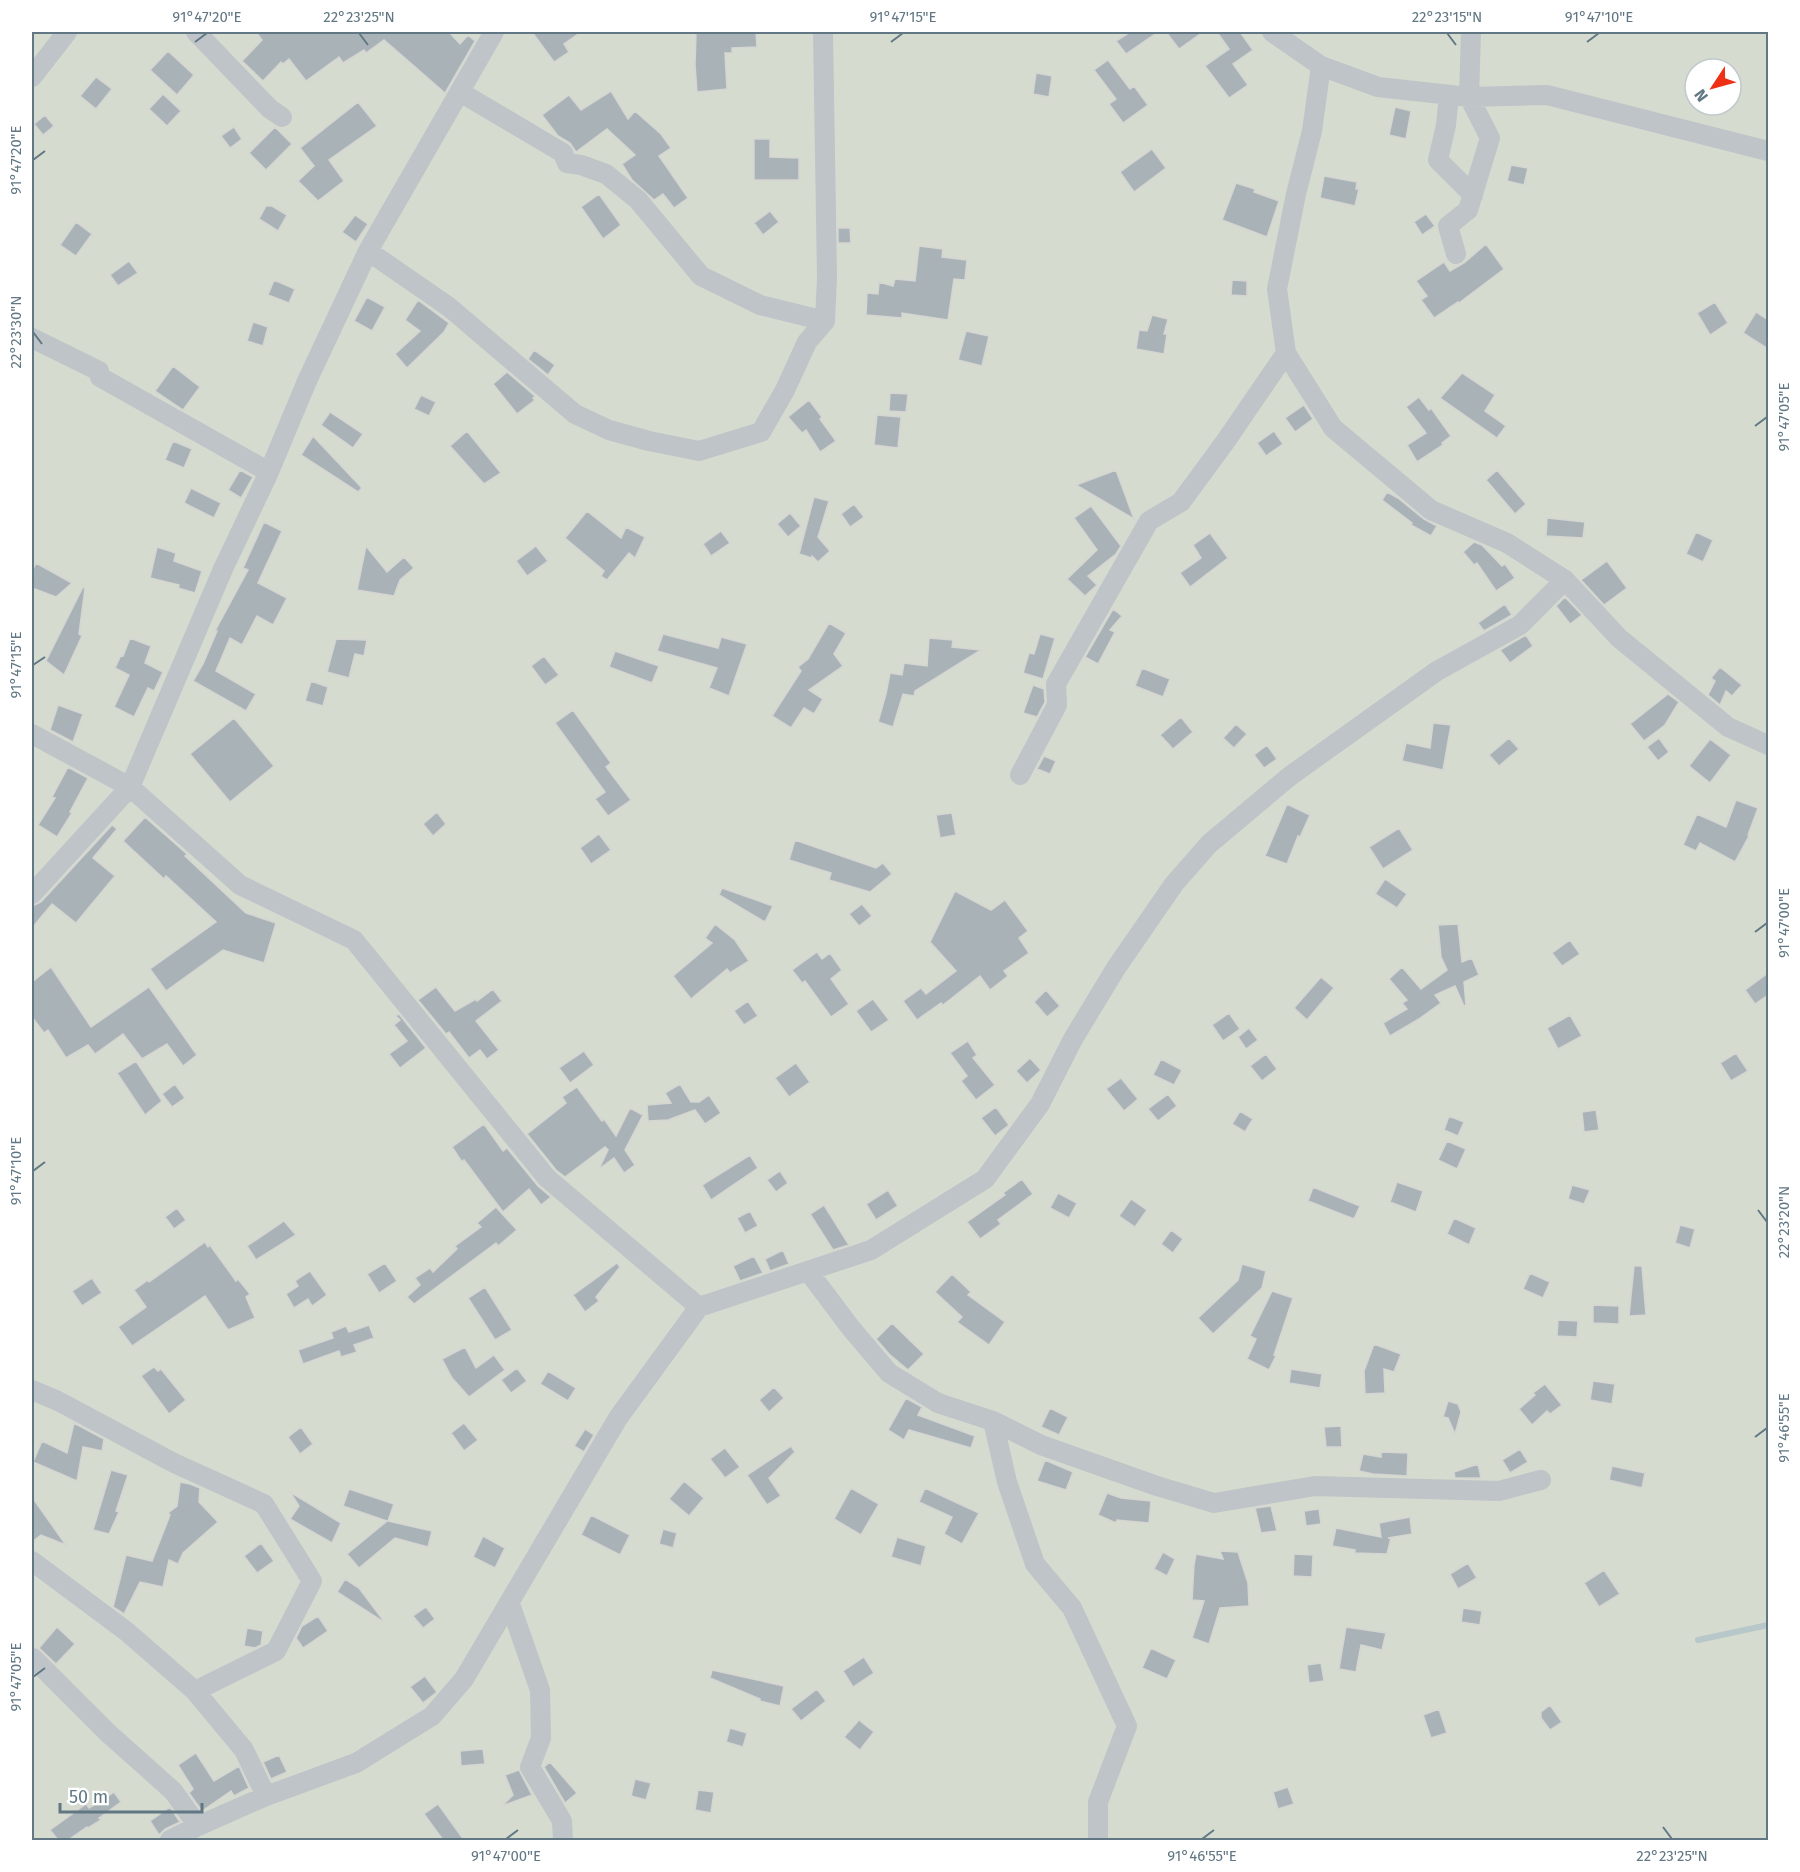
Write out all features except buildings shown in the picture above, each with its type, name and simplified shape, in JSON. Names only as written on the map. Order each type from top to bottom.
[{"type":"street","points":[[32,77],[67,32]]},
{"type":"street","points":[[196,32],[270,109],[282,117]]},
{"type":"street","points":[[32,894],[130,787],[223,569],[368,251],[494,32]]},
{"type":"street","points":[[368,251],[449,307],[575,414],[609,430],[699,451],[760,432],[785,390],[807,342],[825,321],[827,277],[823,32]]},
{"type":"street","points":[[1272,32],[1321,66],[1378,87],[1469,97],[1547,95],[1768,151]]},
{"type":"street","points":[[1456,254],[1448,226],[1468,210],[1490,138],[1469,97],[1471,32]]},
{"type":"street","points":[[1321,66],[1312,131],[1296,194],[1277,289],[1286,353],[1333,428],[1431,510],[1507,543],[1565,580],[1619,638],[1728,727],[1768,746]]},
{"type":"street","points":[[460,92],[563,153],[567,163],[581,165],[606,174],[638,200],[701,276],[760,305],[825,321]]},
{"type":"street","points":[[1449,95],[1446,125],[1438,160],[1473,195]]},
{"type":"street","points":[[32,338],[99,371],[100,376],[269,472]]},
{"type":"street","points":[[1020,775],[1057,705],[1056,684],[1149,521],[1181,502],[1286,353]]},
{"type":"street","points":[[170,1840],[266,1796],[356,1763],[432,1716],[464,1679],[618,1418],[699,1307],[871,1250],[985,1179],[1040,1104],[1073,1039],[1116,968],[1174,884],[1209,844],[1290,776],[1437,671],[1520,625],[1565,580]]},
{"type":"street","points":[[32,734],[130,787],[240,885],[354,940],[547,1178],[699,1307]]},
{"type":"street","points":[[808,1271],[850,1327],[889,1373],[938,1403],[993,1421],[1041,1445],[1157,1486],[1214,1503],[1315,1486],[1499,1491],[1541,1480]]},
{"type":"street","points":[[32,1390],[174,1463],[264,1504],[312,1581],[276,1651],[195,1691]]},
{"type":"street","points":[[993,1421],[1007,1482],[1035,1564],[1072,1608],[1127,1726],[1098,1802],[1098,1840]]},
{"type":"street","points":[[32,1561],[126,1631],[195,1691],[244,1750],[266,1796]]},
{"type":"street","points":[[510,1604],[540,1690],[541,1738],[530,1767],[562,1821],[563,1840]]},
{"type":"street","points":[[33,1658],[108,1733],[173,1791],[198,1826]]},
{"type":"shaded area","points":[[32,32],[1768,32],[1768,1840],[32,1840]]},
{"type":"waterway","points":[[1698,1640],[1768,1625]]}]
